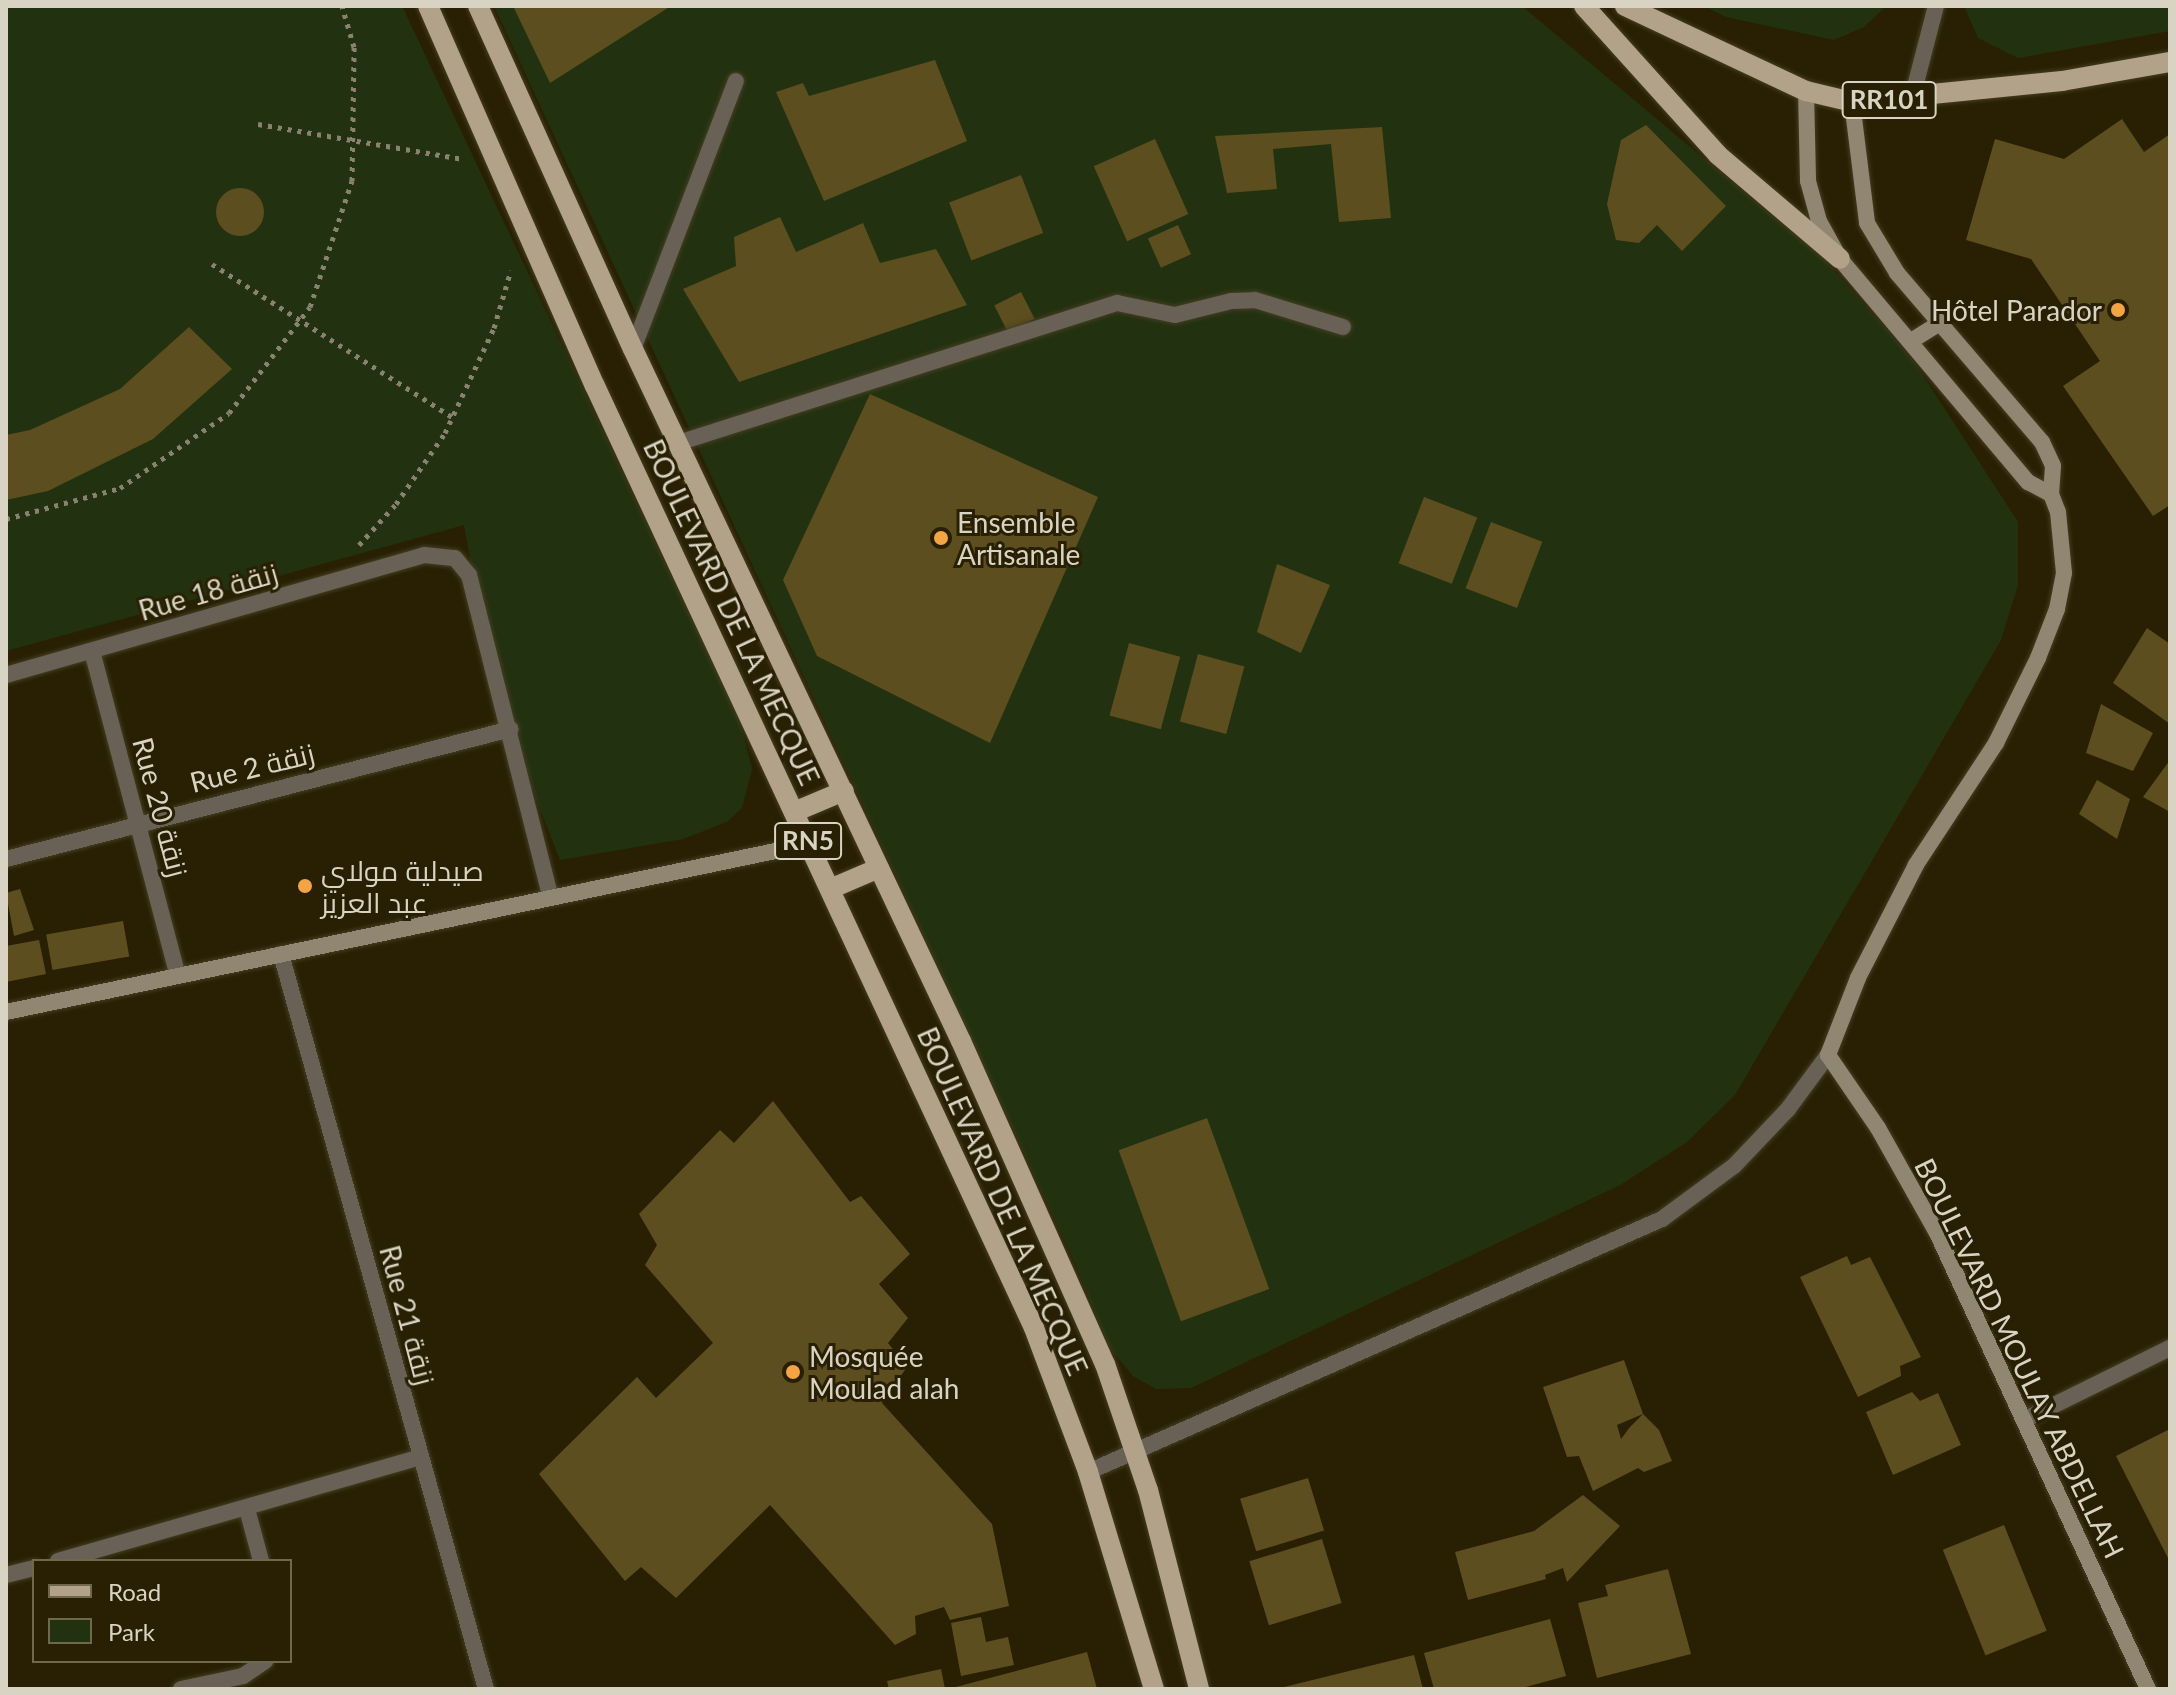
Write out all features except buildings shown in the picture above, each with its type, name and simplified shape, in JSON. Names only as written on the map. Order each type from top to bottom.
[{"type":"main road","name":"BOULEVARD DE LA MECQUE","points":[[428,6],[595,386],[1034,1328],[1088,1472],[1154,1689]]},
{"type":"main road","name":"BOULEVARD DE LA MECQUE","points":[[478,6],[633,349],[844,791],[1086,1322],[1136,1451],[1199,1689]]},
{"type":"main road","points":[[1584,6],[1718,155],[1840,259],[2028,482],[2051,494]]},
{"type":"main road","name":"RR101","points":[[1625,6],[1806,91],[1852,102],[1912,98],[2170,62]]},
{"type":"main road","points":[[1806,91],[1808,181],[1819,221],[1840,259]]},
{"type":"main road","points":[[1828,1055],[1858,978],[1916,865],[1996,743],[2038,658],[2057,609],[2064,573],[2051,494],[2053,466],[2042,442],[1897,273],[1867,223],[1852,102]]},
{"type":"main road","points":[[1911,341],[1940,323]]},
{"type":"main road","points":[[794,812],[844,791]]},
{"type":"main road","points":[[6,1012],[809,844]]},
{"type":"main road","points":[[830,889],[879,868]]},
{"type":"main road","name":"BOULEVARD MOULAY ABDELLAH","points":[[1828,1055],[1878,1128],[1937,1233],[2148,1689]]},
{"type":"street","points":[[1912,98],[1936,6]]},
{"type":"street","points":[[633,349],[736,81]]},
{"type":"street","points":[[678,443],[1117,303],[1175,315],[1231,301],[1255,300],[1343,327]]},
{"type":"street","name":"Rue 18 زنقة","points":[[6,675],[424,555],[455,558],[469,575],[511,729]]},
{"type":"street","name":"Rue 20 زنقة","points":[[92,651],[178,976]]},
{"type":"street","points":[[511,729],[551,898]]},
{"type":"street","name":"Rue 2 زنقة","points":[[6,859],[138,821],[511,729]]},
{"type":"street","name":"Rue 21 زنقة","points":[[281,954],[486,1689]]},
{"type":"street","points":[[1088,1472],[1662,1219],[1734,1166],[1788,1109],[1828,1055]]},
{"type":"street","points":[[2024,1420],[2170,1348]]},
{"type":"street","points":[[65,1559],[420,1457]]},
{"type":"street","points":[[247,1509],[260,1559]]},
{"type":"street","points":[[6,1575],[32,1568]]},
{"type":"street","points":[[181,1689],[243,1676],[262,1663]]},
{"type":"path","points":[[6,519],[120,488],[229,413],[310,307],[352,181],[354,47],[342,6]]},
{"type":"path","points":[[258,124],[463,159]]},
{"type":"path","points":[[358,546],[396,504],[452,417],[494,328],[515,255]]},
{"type":"path","points":[[212,264],[452,417]]},
{"type":"green space","points":[[6,6],[402,6],[740,722],[752,769],[742,808],[727,822],[683,839],[560,860],[494,693],[464,525],[6,651]]},
{"type":"green space","points":[[494,6],[1522,6],[1825,260],[1913,360],[2018,522],[2018,585],[2001,640],[1735,1095],[1687,1142],[1620,1185],[1191,1388],[1156,1389],[1133,1376],[1110,1349],[1075,1263]]},
{"type":"green space","points":[[1704,6],[1886,6],[1864,27],[1834,40],[1726,17]]},
{"type":"green space","points":[[1964,6],[2170,6],[2170,31],[2018,58],[1978,38]]},
{"type":"place","name":"Hôtel Parador","points":[[2118,310]]},
{"type":"place","name":"Ensemble Artisanale","points":[[941,538]]},
{"type":"place","name":"صيدلية مولاي عبد العزيز","points":[[305,886]]},
{"type":"place","name":"Mosquée Moulad alah","points":[[793,1372]]}]
